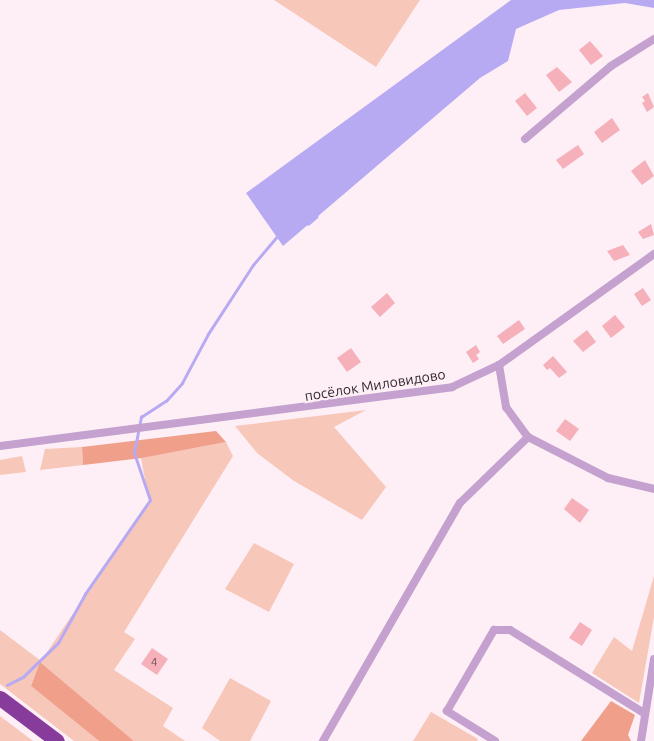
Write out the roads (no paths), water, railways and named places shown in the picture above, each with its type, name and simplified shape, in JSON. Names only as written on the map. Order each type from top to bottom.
[{"type":"highway","points":[[0,698],[57,741]]},
{"type":"street","points":[[525,139],[611,66],[654,39]]},
{"type":"street","name":"посёлок Миловидово","points":[[0,446],[217,416],[281,412],[452,387],[499,365],[654,254]]},
{"type":"street","points":[[499,365],[506,407],[528,437],[608,478],[654,489]]},
{"type":"street","points":[[322,741],[460,503],[528,437]]},
{"type":"street","points":[[495,741],[447,711],[494,630],[510,630],[644,713]]},
{"type":"street","points":[[641,741],[654,659]]},
{"type":"waterway","points":[[308,224],[316,217]]},
{"type":"waterway","points":[[7,685],[23,677],[58,643],[85,594],[150,500],[134,453],[141,417],[166,401],[182,383],[208,334],[253,265],[277,236]]}]
